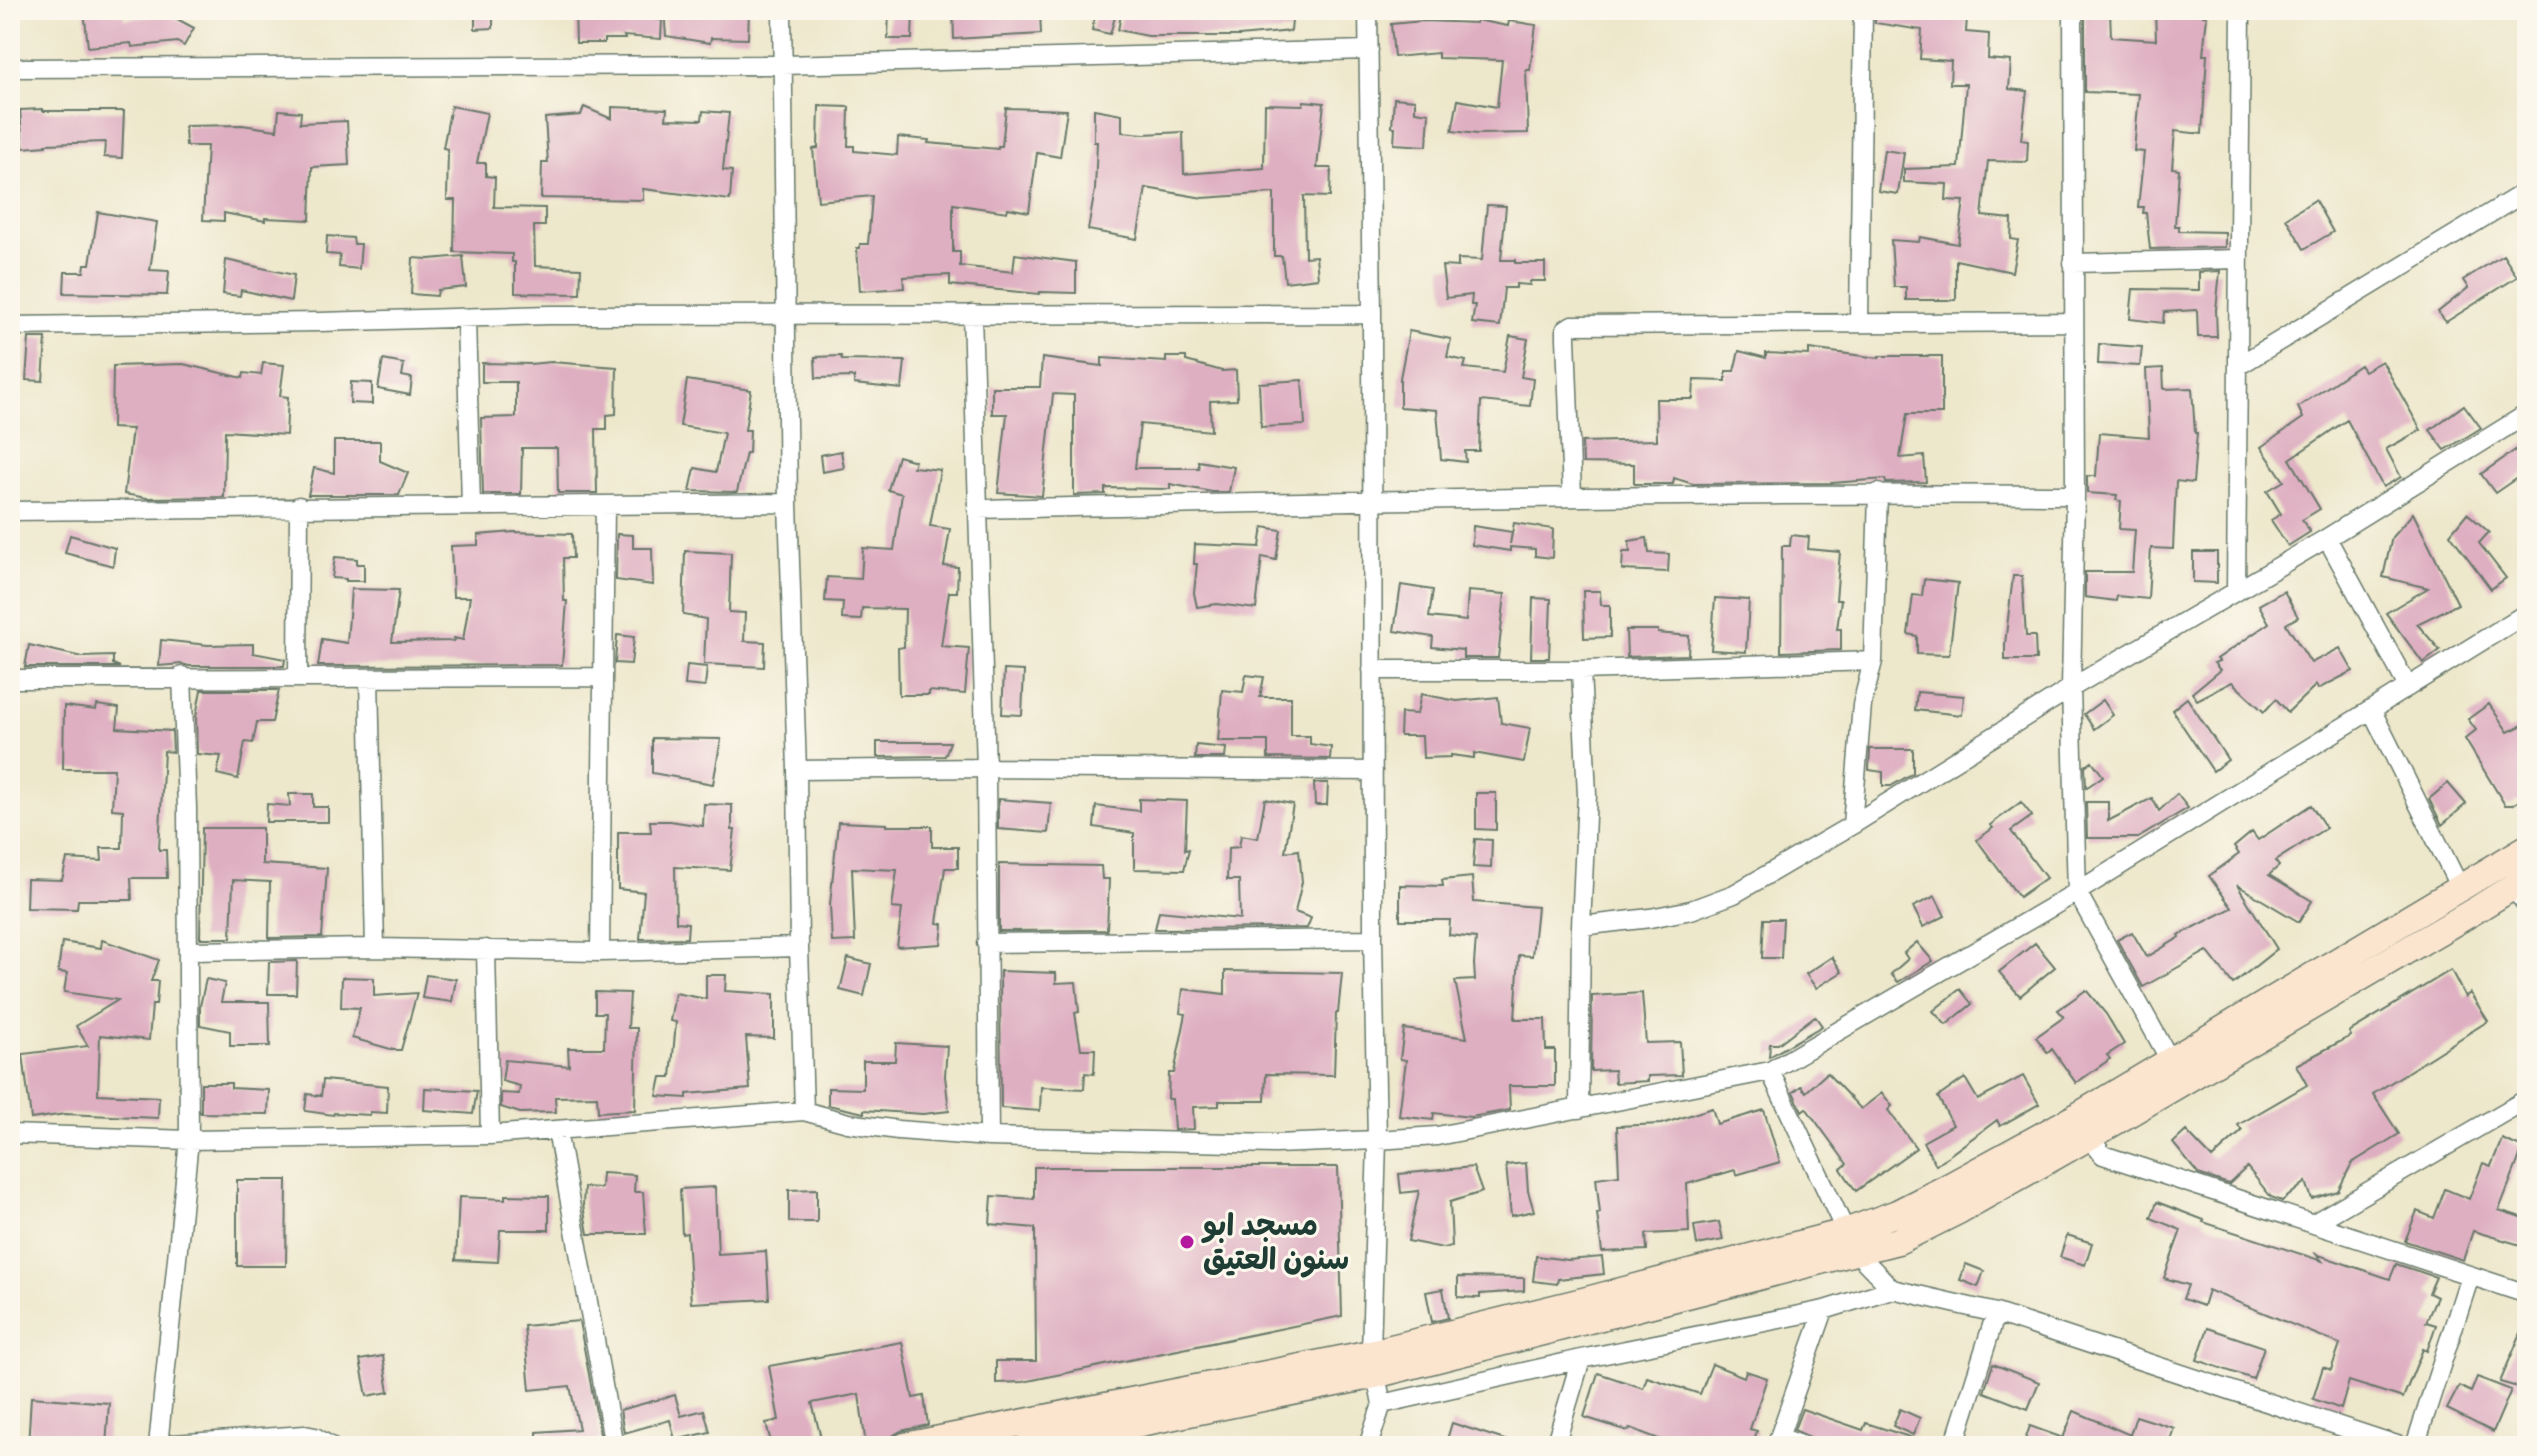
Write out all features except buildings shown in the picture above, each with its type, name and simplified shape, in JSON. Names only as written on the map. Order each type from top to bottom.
[{"type":"street","points":[[782,10],[788,503],[804,1111]]},
{"type":"street","points":[[1368,10],[1377,1140],[1373,1364],[1382,1404],[1368,1446]]},
{"type":"street","points":[[1859,323],[1863,10]]},
{"type":"street","points":[[2073,10],[2075,495],[2071,688],[2077,892],[2171,1062]]},
{"type":"street","points":[[2236,591],[2241,10]]},
{"type":"street","points":[[10,68],[782,65],[1369,50]]},
{"type":"street","points":[[2238,366],[2527,191]]},
{"type":"street","points":[[2073,263],[2239,259]]},
{"type":"street","points":[[972,314],[986,768],[989,1137]]},
{"type":"street","points":[[10,326],[549,315],[1372,314]]},
{"type":"street","points":[[466,319],[471,506]]},
{"type":"street","points":[[1572,496],[1566,329],[1572,325],[2074,322]]},
{"type":"street","points":[[1581,926],[1691,910],[1734,894],[1852,825],[2071,688],[2327,538],[2527,414]]},
{"type":"street","points":[[1852,825],[1862,705],[1873,661],[1878,493]]},
{"type":"street","points":[[977,509],[1572,496],[2075,495]]},
{"type":"street","points":[[10,511],[788,503]]},
{"type":"street","points":[[600,952],[605,505]]},
{"type":"street","points":[[298,677],[299,506]]},
{"type":"street","points":[[2327,538],[2408,687]]},
{"type":"street","points":[[10,1134],[189,1140],[490,1135],[804,1111],[848,1123],[989,1137],[1275,1144],[1437,1136],[1770,1071],[2077,892],[2527,613]]},
{"type":"street","points":[[1372,670],[1581,670],[1873,661]]},
{"type":"street","points":[[1579,1109],[1581,926],[1587,795],[1581,670]]},
{"type":"street","points":[[10,679],[182,676],[603,677]]},
{"type":"street","points":[[182,676],[187,808],[189,1140],[158,1446],[305,1435],[330,1446]]},
{"type":"street","points":[[369,678],[375,948]]},
{"type":"street","points":[[2372,711],[2461,890]]},
{"type":"street","points":[[797,770],[1373,771]]},
{"type":"street","points":[[1850,1242],[2171,1062],[2527,848]]},
{"type":"street","points":[[1028,1446],[1373,1364],[1587,1300],[1850,1242],[1898,1241],[1960,1210],[2089,1137],[2474,911],[2522,890]]},
{"type":"street","points":[[986,943],[1373,939]]},
{"type":"street","points":[[189,951],[375,948],[600,952],[799,947]]},
{"type":"street","points":[[486,949],[490,1135]]},
{"type":"street","points":[[1770,1071],[1850,1242],[1892,1289]]},
{"type":"street","points":[[2314,1223],[2527,1099]]},
{"type":"street","points":[[557,1130],[614,1446]]},
{"type":"street","points":[[2089,1137],[2103,1155],[2527,1294]]},
{"type":"street","points":[[2415,1446],[2470,1276]]},
{"type":"street","points":[[1382,1404],[1581,1359],[1824,1310],[1892,1289],[1996,1313],[2400,1446]]},
{"type":"street","points":[[1803,1446],[1778,1442],[1824,1310]]},
{"type":"street","points":[[1954,1446],[1996,1313]]},
{"type":"street","points":[[1555,1446],[1581,1359]]},
{"type":"street","points":[[905,1446],[1373,1364]]},
{"type":"place","name":"مسجد ابو سنون العتيق","points":[[1187,1242]]}]
